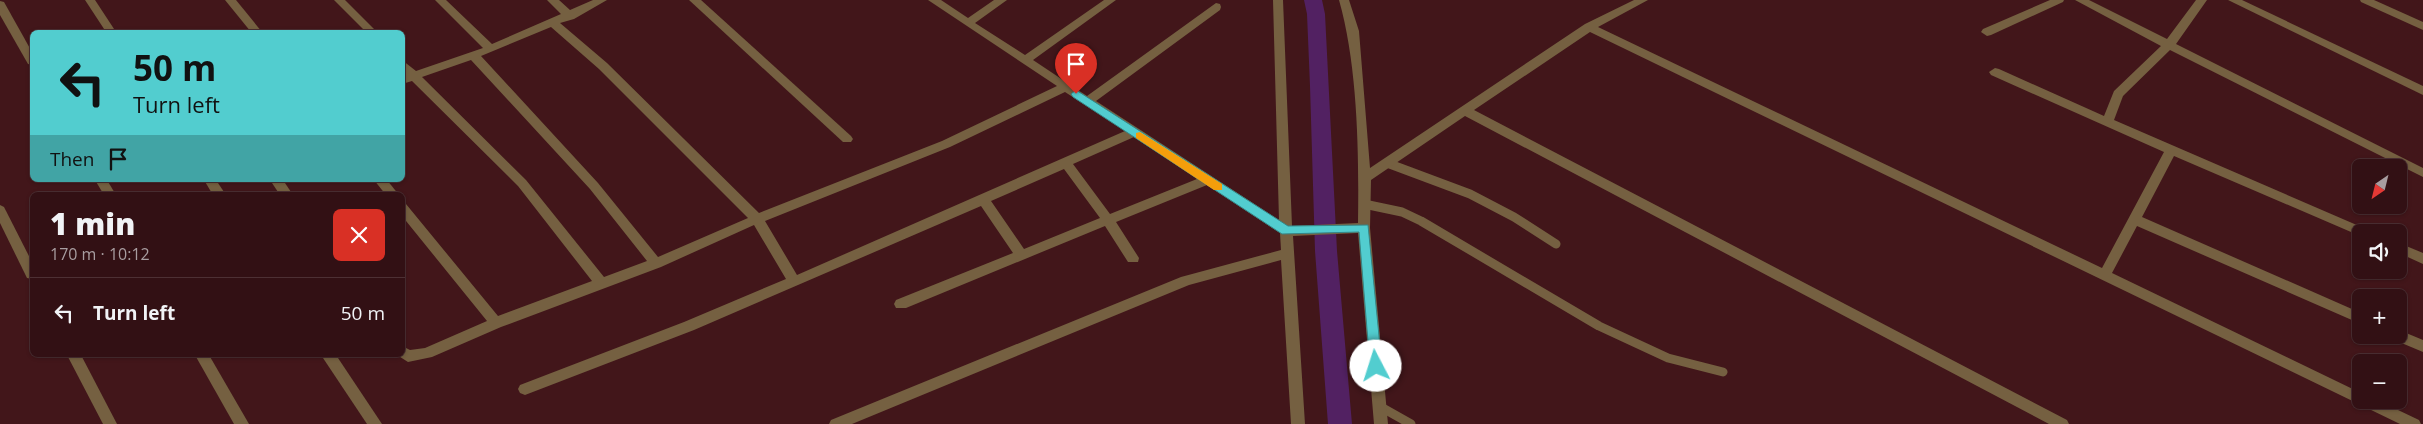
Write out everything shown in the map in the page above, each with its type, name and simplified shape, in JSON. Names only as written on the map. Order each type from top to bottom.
[{"type":"street","points":[[90,0],[110,30]]},
{"type":"street","points":[[230,0],[255,30]]},
{"type":"street","points":[[339,0],[370,30]]},
{"type":"street","points":[[440,0],[491,49]]},
{"type":"street","points":[[552,0],[570,16]]},
{"type":"street","points":[[601,283],[522,184],[408,78],[491,49],[570,16],[602,0]]},
{"type":"street","points":[[694,0],[847,139]]},
{"type":"street","points":[[933,0],[1286,231],[1364,228]]},
{"type":"street","points":[[967,23],[1002,0]]},
{"type":"street","points":[[1024,60],[1111,0]]},
{"type":"street","points":[[1278,0],[1286,231],[1298,424]]},
{"type":"street","points":[[1344,0],[1352,31],[1365,178],[1364,228],[1381,424]]},
{"type":"street","points":[[1365,178],[1590,27],[1643,0]]},
{"type":"street","points":[[1987,32],[2059,0]]},
{"type":"street","points":[[2080,0],[2423,173]]},
{"type":"street","points":[[2107,122],[2118,94],[2169,45],[2202,0]]},
{"type":"street","points":[[2233,0],[2423,91]]},
{"type":"street","points":[[2365,0],[2423,26]]},
{"type":"street","points":[[0,5],[30,58]]},
{"type":"street","points":[[1088,101],[1216,8]]},
{"type":"street","points":[[554,23],[603,66],[757,219],[794,281]]},
{"type":"street","points":[[1590,27],[2352,395]]},
{"type":"street","points":[[473,55],[594,186],[656,263]]},
{"type":"street","points":[[1995,72],[2352,228]]},
{"type":"street","points":[[405,354],[408,356],[427,353],[496,324],[656,263],[757,219],[946,144],[1065,87]]},
{"type":"street","points":[[1465,111],[2062,424]]},
{"type":"street","points":[[525,389],[689,326],[984,200],[1134,132]]},
{"type":"street","points":[[2104,276],[2171,150]]},
{"type":"street","points":[[1066,163],[1133,258]]},
{"type":"street","points":[[900,304],[1207,180]]},
{"type":"street","points":[[382,182],[390,192]]},
{"type":"street","points":[[984,200],[1020,254]]},
{"type":"street","points":[[0,210],[30,270]]},
{"type":"street","points":[[405,211],[496,324]]},
{"type":"street","points":[[2134,219],[2352,315]]},
{"type":"street","points":[[2407,252],[2423,259]]},
{"type":"street","points":[[836,424],[1186,281],[1288,253]]},
{"type":"street","points":[[2407,339],[2423,346]]},
{"type":"street","points":[[75,357],[110,424]]},
{"type":"street","points":[[203,357],[242,424]]},
{"type":"street","points":[[329,357],[375,424]]},
{"type":"street","points":[[2382,409],[2414,424]]},
{"type":"lane","points":[[1386,163],[1470,194],[1514,217],[1556,244]]},
{"type":"lane","points":[[1364,204],[1402,212],[1421,221],[1599,326],[1642,347],[1668,358],[1724,372]]},
{"type":"lane","points":[[1379,406],[1411,424]]},
{"type":"waterway","points":[[1313,0],[1316,14],[1320,86],[1326,251],[1340,424]]},
{"type":"slow traffic","points":[[1140,136],[1218,187]]},
{"type":"route","points":[[1076,94],[1286,231],[1364,228],[1376,366]]}]
